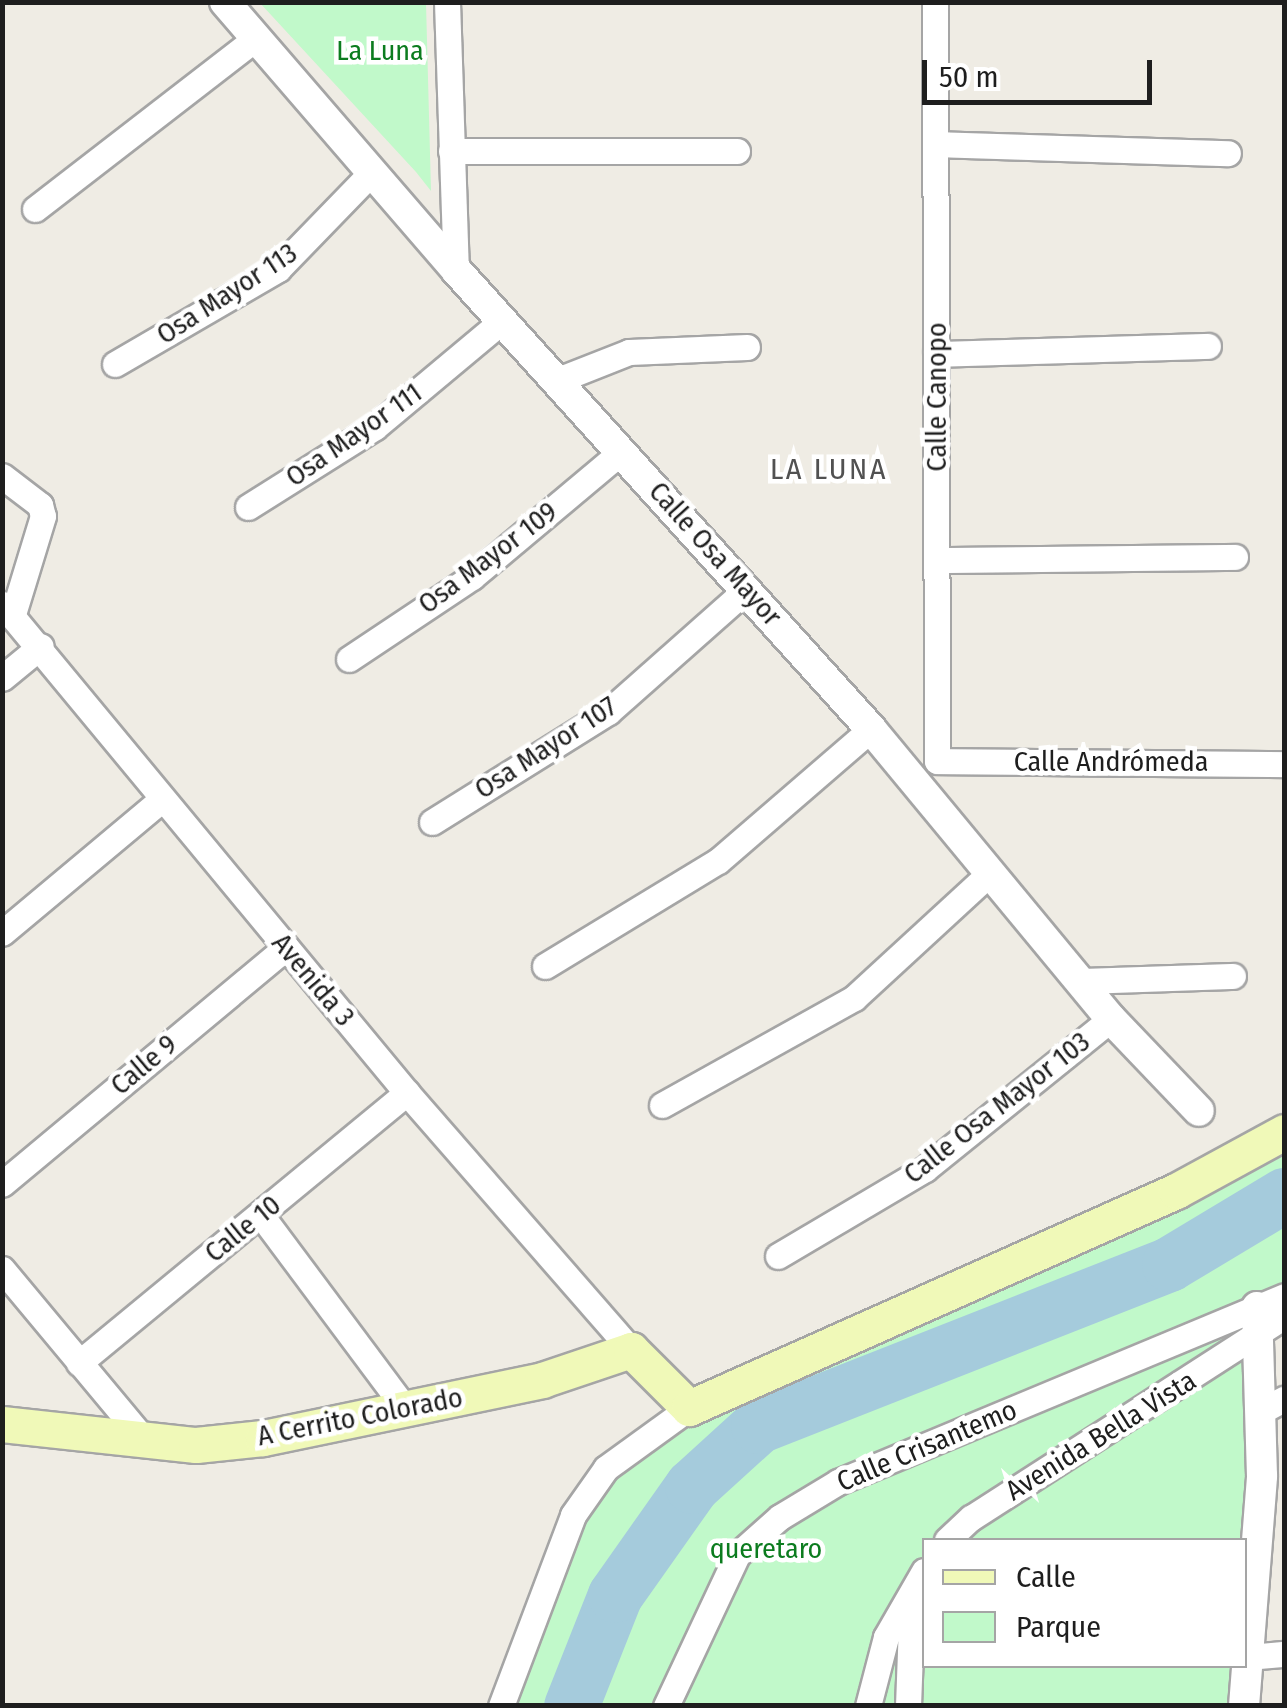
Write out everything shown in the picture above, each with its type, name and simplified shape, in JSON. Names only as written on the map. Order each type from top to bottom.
[{"type":"main road","points":[[631,1350],[689,1408],[1176,1190],[1284,1132]]},
{"type":"main road","name":"A Cerrito Colorado","points":[[2,1424],[141,1436],[196,1446],[263,1438],[402,1404],[526,1384],[631,1350]]},
{"type":"street","name":"Calle Osa Mayor","points":[[226,2],[254,40],[456,270],[871,729],[925,770],[989,874],[1111,1019],[1200,1111]]},
{"type":"street","points":[[446,2],[456,270]]},
{"type":"street","name":"Calle Canopo","points":[[925,770],[938,560],[936,2]]},
{"type":"street","points":[[34,208],[254,40]]},
{"type":"street","points":[[936,144],[1228,153]]},
{"type":"street","points":[[451,151],[737,151]]},
{"type":"street","name":"Osa Mayor 113","points":[[115,364],[278,269],[372,172]]},
{"type":"street","name":"Osa Mayor 111","points":[[248,506],[375,427],[503,320]]},
{"type":"street","points":[[936,354],[1208,346]]},
{"type":"street","points":[[558,380],[629,352],[747,347]]},
{"type":"street","name":"Osa Mayor 109","points":[[349,658],[472,577],[622,451]]},
{"type":"street","points":[[2,476],[40,505],[43,516],[8,609]]},
{"type":"street","points":[[938,560],[1236,557]]},
{"type":"street","points":[[2,578],[8,609]]},
{"type":"street","name":"Osa Mayor 107","points":[[432,822],[608,712],[747,589]]},
{"type":"street","name":"Avenida 3","points":[[8,609],[407,1093],[631,1350]]},
{"type":"street","points":[[2,678],[41,646]]},
{"type":"street","points":[[545,966],[718,861],[871,729]]},
{"type":"street","name":"Calle Andrómeda","points":[[925,770],[1284,764]]},
{"type":"street","points":[[2,933],[162,798]]},
{"type":"street","points":[[662,1105],[854,998],[989,874]]},
{"type":"street","name":"Calle 9","points":[[2,1184],[286,947]]},
{"type":"street","points":[[1080,982],[1233,976]]},
{"type":"street","name":"Calle Osa Mayor 103","points":[[778,1256],[925,1169],[1111,1019]]},
{"type":"street","name":"Calle 10","points":[[79,1363],[407,1093]]},
{"type":"street","points":[[260,1215],[402,1404]]},
{"type":"street","points":[[2,1269],[141,1436]]},
{"type":"street","points":[[1244,1706],[1274,1404],[1271,1313]]},
{"type":"street","name":"Avenida Bella Vista","points":[[948,1538],[971,1518],[1271,1313]]},
{"type":"street","name":"Calle Crisantemo","points":[[666,1706],[737,1556],[780,1517],[838,1482],[1271,1313]]},
{"type":"street","points":[[501,1706],[573,1515],[606,1468],[689,1408]]},
{"type":"street","points":[[868,1706],[886,1637],[918,1581]]},
{"type":"street","points":[[908,1706],[918,1581]]},
{"type":"street","points":[[1248,1657],[1284,1654]]},
{"type":"green space","name":"La Luna","points":[[260,3],[426,3],[431,191],[416,172]]},
{"type":"green space","name":"queretaro","points":[[1284,1133],[1284,1320],[1259,1336],[1244,1538],[922,1538],[922,1668],[1240,1668],[1238,1705],[501,1706],[606,1468],[713,1398]]},
{"type":"waterway","points":[[571,1706],[615,1595],[692,1486],[758,1426],[1169,1264],[1284,1195]]},
{"type":"district","name":"LA LUNA","points":[[829,469]]}]
